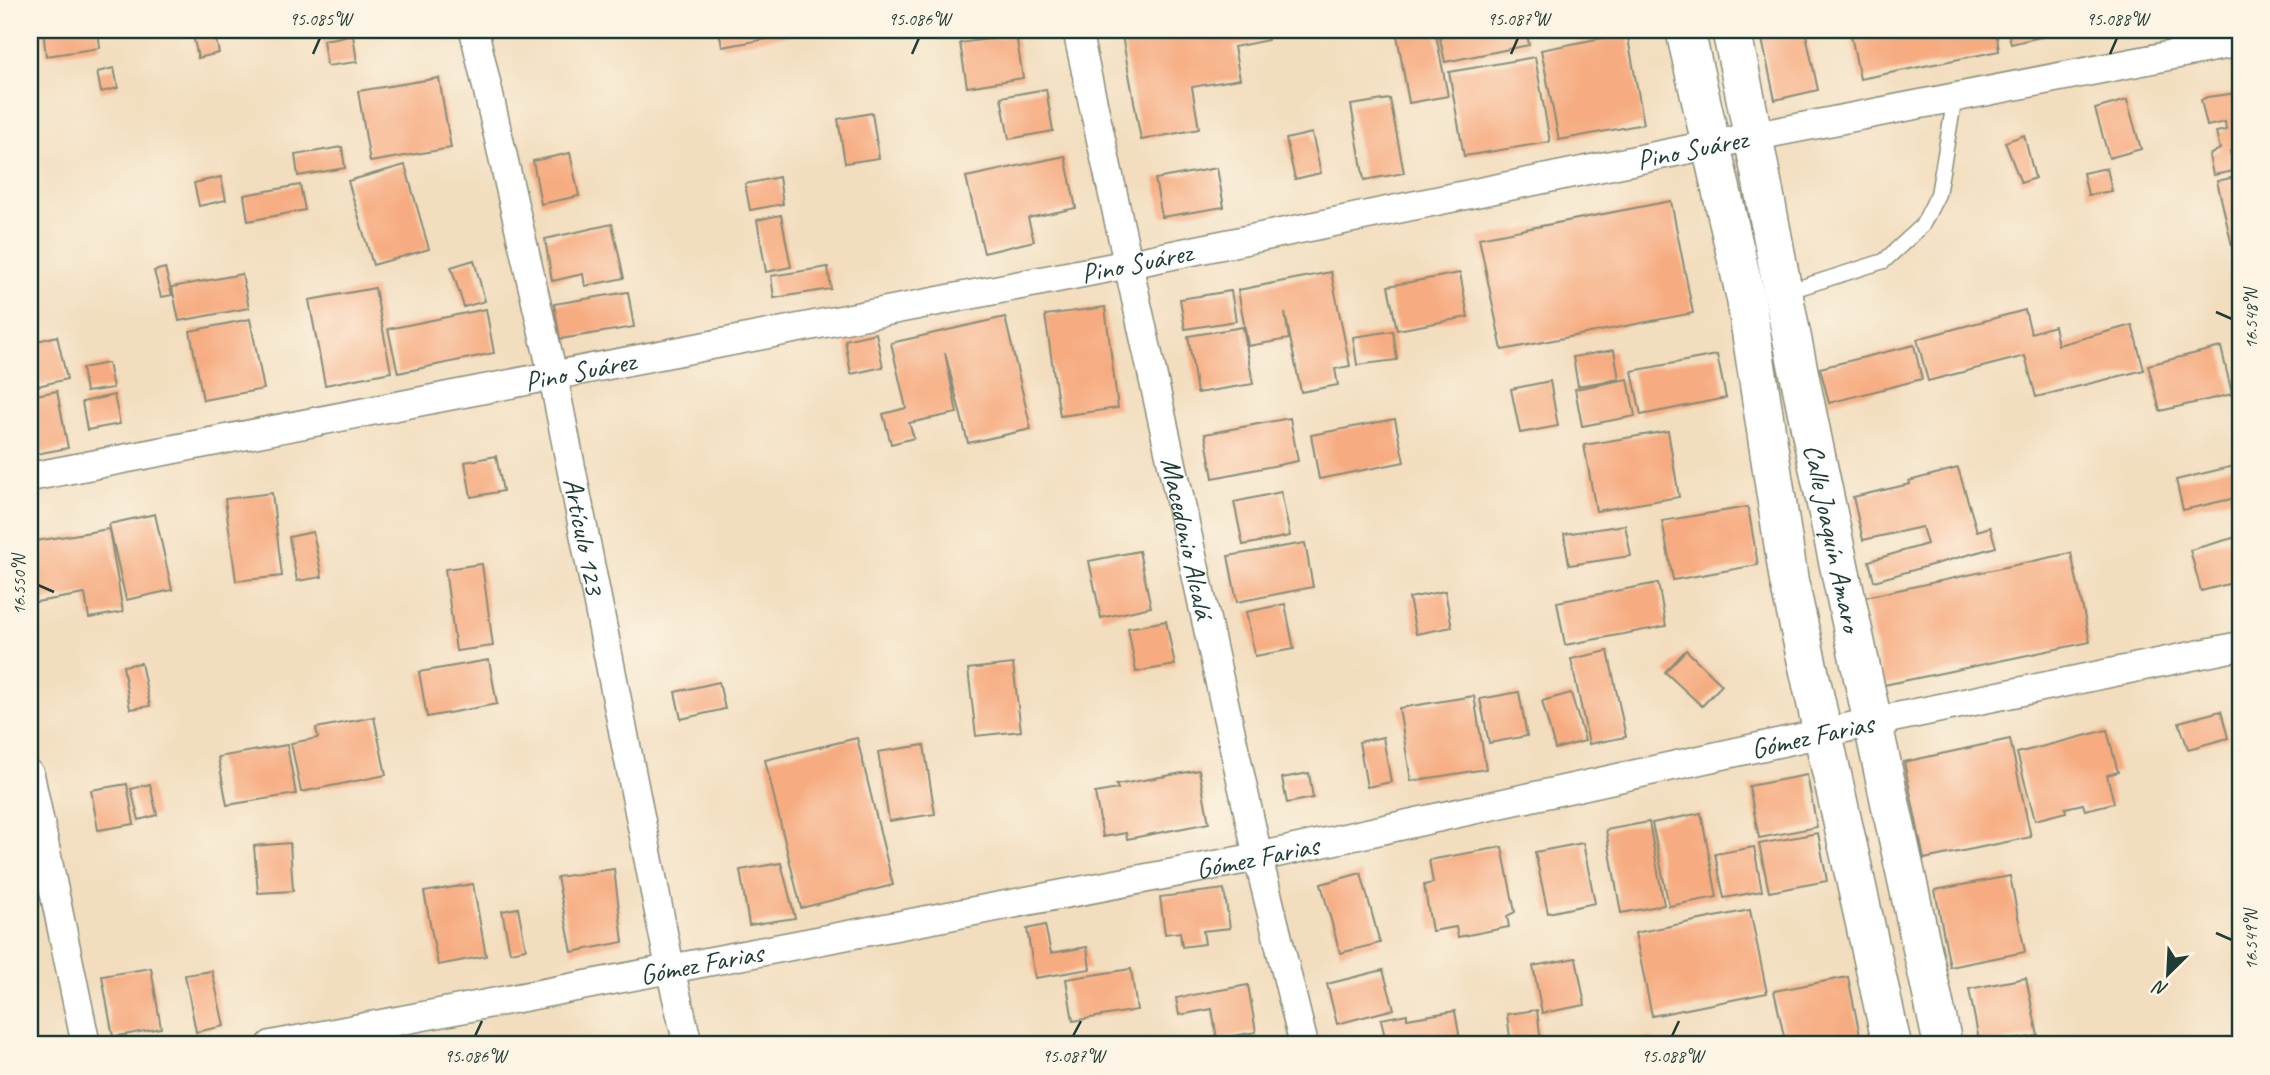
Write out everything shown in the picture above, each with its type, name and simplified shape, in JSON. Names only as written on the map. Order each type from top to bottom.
[{"type":"main road","name":"Calle Joaquín Amaro","points":[[1685,30],[1709,145],[1764,296],[1873,722],[1943,1045]]},
{"type":"main road","name":"Calle Joaquín Amaro","points":[[1731,30],[1755,136],[1764,296],[1789,581],[1892,1045]]},
{"type":"street","name":"Artículo 123","points":[[474,30],[553,376],[670,968],[688,1045]]},
{"type":"street","name":"Macedonio Alcalá","points":[[1077,30],[1258,857],[1304,1045]]},
{"type":"street","name":"Pino Suárez","points":[[30,477],[1129,264],[1709,145],[2240,42]]},
{"type":"street","name":"Gómez Farias","points":[[271,1045],[1258,857],[1821,733],[2240,646]]},
{"type":"street","points":[[30,775],[86,1045]]},
{"type":"lane","points":[[1764,296],[1884,261],[1922,226],[1938,194],[1955,97]]},
{"type":"building","points":[[43,30],[98,30],[100,48],[46,56]]},
{"type":"building","points":[[719,30],[810,30],[810,31],[722,47]]},
{"type":"building","points":[[1121,30],[1266,30],[1268,40],[1234,47],[1240,79],[1192,87],[1199,129],[1141,140]]},
{"type":"building","points":[[1435,30],[1448,96],[1409,103],[1397,35]]},
{"type":"building","points":[[1438,30],[1526,30],[1529,45],[1445,62]]},
{"type":"building","points":[[1760,30],[1805,30],[1818,90],[1775,100]]},
{"type":"building","points":[[1850,30],[1996,30],[1999,51],[1860,79]]},
{"type":"building","points":[[2008,30],[2043,30],[2044,36],[2011,44]]},
{"type":"building","points":[[214,31],[219,53],[198,58],[193,35]]},
{"type":"building","points":[[1627,33],[1644,124],[1559,140],[1541,50]]},
{"type":"building","points":[[353,35],[357,62],[327,66],[323,40]]},
{"type":"building","points":[[1016,35],[1023,78],[967,87],[960,43]]},
{"type":"building","points":[[1535,57],[1550,142],[1464,156],[1449,72]]},
{"type":"building","points":[[114,68],[118,88],[101,92],[97,72]]},
{"type":"building","points":[[439,78],[451,148],[370,162],[358,91]]},
{"type":"building","points":[[1046,89],[1053,131],[1009,139],[1001,97]]},
{"type":"building","points":[[2237,93],[2240,99],[2240,149],[2230,151],[2234,171],[2213,175],[2209,155],[2220,149],[2216,132],[2226,130],[2225,122],[2207,126],[2201,100]]},
{"type":"building","points":[[1390,99],[1404,173],[1364,180],[1351,105]]},
{"type":"building","points":[[2127,100],[2141,149],[2109,158],[2095,109]]},
{"type":"building","points":[[872,113],[879,158],[845,163],[838,119]]},
{"type":"building","points":[[1312,133],[1321,173],[1295,179],[1286,139]]},
{"type":"building","points":[[2024,135],[2035,178],[2021,183],[2005,142]]},
{"type":"building","points":[[342,147],[345,168],[298,176],[295,155]]},
{"type":"building","points":[[570,153],[579,196],[541,204],[533,161]]},
{"type":"building","points":[[1065,156],[1076,208],[1028,218],[1034,241],[984,253],[966,177]]},
{"type":"building","points":[[405,165],[429,249],[373,265],[348,181]]},
{"type":"building","points":[[1217,168],[1224,207],[1162,217],[1155,179]]},
{"type":"building","points":[[2107,168],[2112,191],[2088,195],[2083,173]]},
{"type":"building","points":[[2240,176],[2240,276],[2239,276],[2217,181]]},
{"type":"building","points":[[221,177],[226,200],[199,206],[194,183]]},
{"type":"building","points":[[779,177],[783,204],[750,210],[745,184]]},
{"type":"building","points":[[300,185],[305,210],[248,221],[244,195]]},
{"type":"building","points":[[1671,201],[1693,313],[1502,350],[1479,238]]},
{"type":"building","points":[[781,215],[791,267],[766,272],[757,220]]},
{"type":"building","points":[[612,224],[624,278],[585,286],[583,274],[552,281],[545,239]]},
{"type":"building","points":[[474,260],[485,301],[464,307],[451,267]]},
{"type":"building","points":[[828,267],[831,289],[774,298],[771,276]]},
{"type":"building","points":[[165,268],[172,295],[161,297],[154,271]]},
{"type":"building","points":[[1331,272],[1350,366],[1335,369],[1338,385],[1301,392],[1285,313],[1289,339],[1248,346],[1238,290]]},
{"type":"building","points":[[1460,273],[1468,317],[1397,330],[1388,286]]},
{"type":"building","points":[[242,274],[249,308],[179,321],[172,287]]},
{"type":"building","points":[[375,288],[391,372],[325,385],[309,300]]},
{"type":"building","points":[[1231,291],[1236,321],[1185,329],[1180,299]]},
{"type":"building","points":[[628,292],[634,327],[560,339],[554,304]]},
{"type":"building","points":[[1105,307],[1118,408],[1060,416],[1045,315]]},
{"type":"building","points":[[486,309],[494,353],[398,373],[388,329]]},
{"type":"building","points":[[2025,310],[2031,333],[2054,326],[2058,345],[2132,325],[2144,370],[2036,397],[2025,356],[1928,381],[1917,339]]},
{"type":"building","points":[[1005,317],[1031,429],[968,443],[945,353],[957,413],[909,423],[914,438],[891,444],[883,414],[906,408],[891,343]]},
{"type":"building","points":[[250,319],[264,389],[203,400],[190,331]]},
{"type":"building","points":[[1243,327],[1253,384],[1197,393],[1188,336]]},
{"type":"building","points":[[1393,331],[1397,360],[1357,365],[1353,337]]},
{"type":"building","points":[[876,333],[883,367],[851,374],[845,340]]},
{"type":"building","points":[[57,336],[67,379],[38,386],[30,343]]},
{"type":"building","points":[[1914,345],[1922,379],[1829,403],[1820,368]]},
{"type":"building","points":[[2221,347],[2232,394],[2160,411],[2148,365]]},
{"type":"building","points":[[1614,350],[1619,379],[1578,386],[1573,357]]},
{"type":"building","points":[[1717,355],[1726,398],[1641,415],[1632,371]]},
{"type":"building","points":[[108,363],[113,388],[86,392],[82,368]]},
{"type":"building","points":[[1628,379],[1635,416],[1582,426],[1575,389]]},
{"type":"building","points":[[1550,381],[1558,426],[1520,433],[1511,389]]},
{"type":"building","points":[[57,391],[68,448],[30,455],[30,396]]},
{"type":"building","points":[[114,395],[120,424],[87,430],[82,402]]},
{"type":"building","points":[[1290,418],[1298,461],[1213,478],[1205,434]]},
{"type":"building","points":[[1395,419],[1404,462],[1319,479],[1311,435]]},
{"type":"building","points":[[1668,431],[1679,497],[1596,511],[1584,445]]},
{"type":"building","points":[[496,456],[503,491],[471,497],[465,462]]},
{"type":"building","points":[[2238,465],[2240,497],[2183,510],[2176,480]]},
{"type":"building","points":[[1958,468],[1977,531],[1990,527],[1996,547],[1874,581],[1869,561],[1927,544],[1922,527],[1863,540],[1853,497],[1910,484],[1909,481]]},
{"type":"building","points":[[1281,492],[1290,536],[1243,545],[1234,502]]},
{"type":"building","points":[[272,493],[282,576],[236,581],[225,499]]},
{"type":"building","points":[[1748,507],[1758,565],[1673,580],[1662,521]]},
{"type":"building","points":[[155,514],[172,590],[126,600],[109,524]]},
{"type":"building","points":[[1625,525],[1631,556],[1569,565],[1564,534]]},
{"type":"building","points":[[109,529],[123,612],[89,618],[85,594],[30,603],[30,542]]},
{"type":"building","points":[[313,532],[322,577],[297,581],[289,537]]},
{"type":"building","points":[[2240,536],[2240,581],[2201,591],[2190,550]]},
{"type":"building","points":[[1305,543],[1313,587],[1237,602],[1228,556]]},
{"type":"building","points":[[1139,551],[1151,607],[1101,618],[1089,561]]},
{"type":"building","points":[[2071,553],[2090,642],[1884,685],[1865,597]]},
{"type":"building","points":[[482,564],[493,646],[456,651],[445,569]]},
{"type":"building","points":[[1658,583],[1666,626],[1565,645],[1557,602]]},
{"type":"building","points":[[1445,591],[1452,627],[1416,634],[1409,598]]},
{"type":"building","points":[[1285,604],[1294,649],[1255,656],[1246,612]]},
{"type":"building","points":[[1166,621],[1175,665],[1136,672],[1128,628]]},
{"type":"building","points":[[1686,650],[1722,685],[1702,706],[1665,672]]},
{"type":"building","points":[[1608,651],[1626,737],[1589,744],[1571,659]]},
{"type":"building","points":[[489,660],[497,704],[427,717],[419,672]]},
{"type":"building","points":[[141,663],[150,706],[130,709],[123,666]]},
{"type":"building","points":[[1013,664],[1021,731],[976,736],[968,669]]},
{"type":"building","points":[[719,682],[725,709],[681,719],[675,692]]},
{"type":"building","points":[[1519,692],[1527,736],[1489,743],[1480,699]]},
{"type":"building","points":[[1571,693],[1585,741],[1555,749],[1542,701]]},
{"type":"building","points":[[1474,696],[1486,769],[1411,781],[1399,708]]},
{"type":"building","points":[[2221,711],[2228,738],[2188,749],[2179,722]]},
{"type":"building","points":[[374,717],[386,775],[301,792],[291,743],[318,738],[316,728]]},
{"type":"building","points":[[2107,730],[2118,772],[2107,775],[2114,803],[2085,810],[2083,804],[2065,808],[2066,812],[2035,820],[2017,753]]},
{"type":"building","points":[[1383,737],[1391,782],[1367,787],[1359,742]]},
{"type":"building","points":[[857,738],[893,885],[801,908],[765,760]]},
{"type":"building","points":[[2010,739],[2031,837],[1924,859],[1904,762]]},
{"type":"building","points":[[287,745],[296,794],[227,805],[218,757]]},
{"type":"building","points":[[924,745],[935,814],[889,821],[878,752]]},
{"type":"building","points":[[1199,770],[1209,823],[1127,839],[1126,833],[1103,837],[1095,793],[1118,789],[1116,785]]},
{"type":"building","points":[[1309,773],[1313,798],[1287,803],[1282,778]]},
{"type":"building","points":[[1807,775],[1817,827],[1759,838],[1749,786]]},
{"type":"building","points":[[127,784],[134,824],[98,830],[91,790]]},
{"type":"building","points":[[150,784],[157,815],[139,820],[131,789]]},
{"type":"building","points":[[1701,813],[1717,897],[1669,906],[1652,823]]},
{"type":"building","points":[[1649,822],[1664,905],[1621,913],[1606,830]]},
{"type":"building","points":[[1818,833],[1827,881],[1769,892],[1759,844]]},
{"type":"building","points":[[290,843],[293,891],[258,893],[254,846]]},
{"type":"building","points":[[1583,843],[1595,903],[1548,913],[1535,852]]},
{"type":"building","points":[[1502,847],[1515,912],[1507,916],[1509,927],[1458,937],[1456,927],[1432,931],[1424,885],[1433,883],[1429,860]]},
{"type":"building","points":[[1754,847],[1762,891],[1724,898],[1715,854]]},
{"type":"building","points":[[781,863],[795,918],[749,925],[740,870]]},
{"type":"building","points":[[614,869],[623,942],[572,952],[557,877]]},
{"type":"building","points":[[1361,873],[1380,943],[1340,953],[1321,884]]},
{"type":"building","points":[[2010,876],[2025,952],[1950,967],[1935,890]]},
{"type":"building","points":[[473,884],[486,956],[438,965],[424,892]]},
{"type":"building","points":[[1224,889],[1230,928],[1203,931],[1205,944],[1182,947],[1180,932],[1165,934],[1160,897]]},
{"type":"building","points":[[518,908],[526,949],[510,952],[502,911]]},
{"type":"building","points":[[1750,910],[1767,993],[1652,1016],[1635,933]]},
{"type":"building","points":[[1045,925],[1051,953],[1087,947],[1090,969],[1035,978],[1027,929]]},
{"type":"building","points":[[1576,958],[1585,1005],[1542,1013],[1533,966]]},
{"type":"building","points":[[151,968],[161,1028],[113,1037],[102,976]]},
{"type":"building","points":[[1131,969],[1137,1010],[1073,1021],[1066,979]]},
{"type":"building","points":[[1383,970],[1394,1009],[1337,1024],[1327,984]]},
{"type":"building","points":[[212,971],[224,1026],[196,1032],[185,975]]},
{"type":"building","points":[[1848,977],[1862,1045],[1786,1045],[1774,991]]},
{"type":"building","points":[[2026,978],[2038,1036],[1980,1045],[1969,989]]},
{"type":"building","points":[[1248,985],[1256,1032],[1217,1039],[1212,1009],[1179,1015],[1176,998]]},
{"type":"building","points":[[1537,1010],[1541,1042],[1511,1045],[1507,1014]]},
{"type":"building","points":[[1455,1011],[1461,1045],[1358,1045],[1357,1042],[1385,1038],[1381,1019],[1407,1014],[1407,1019]]},
{"type":"building","points":[[1651,1038],[1652,1045],[1615,1045],[1615,1044]]}]
